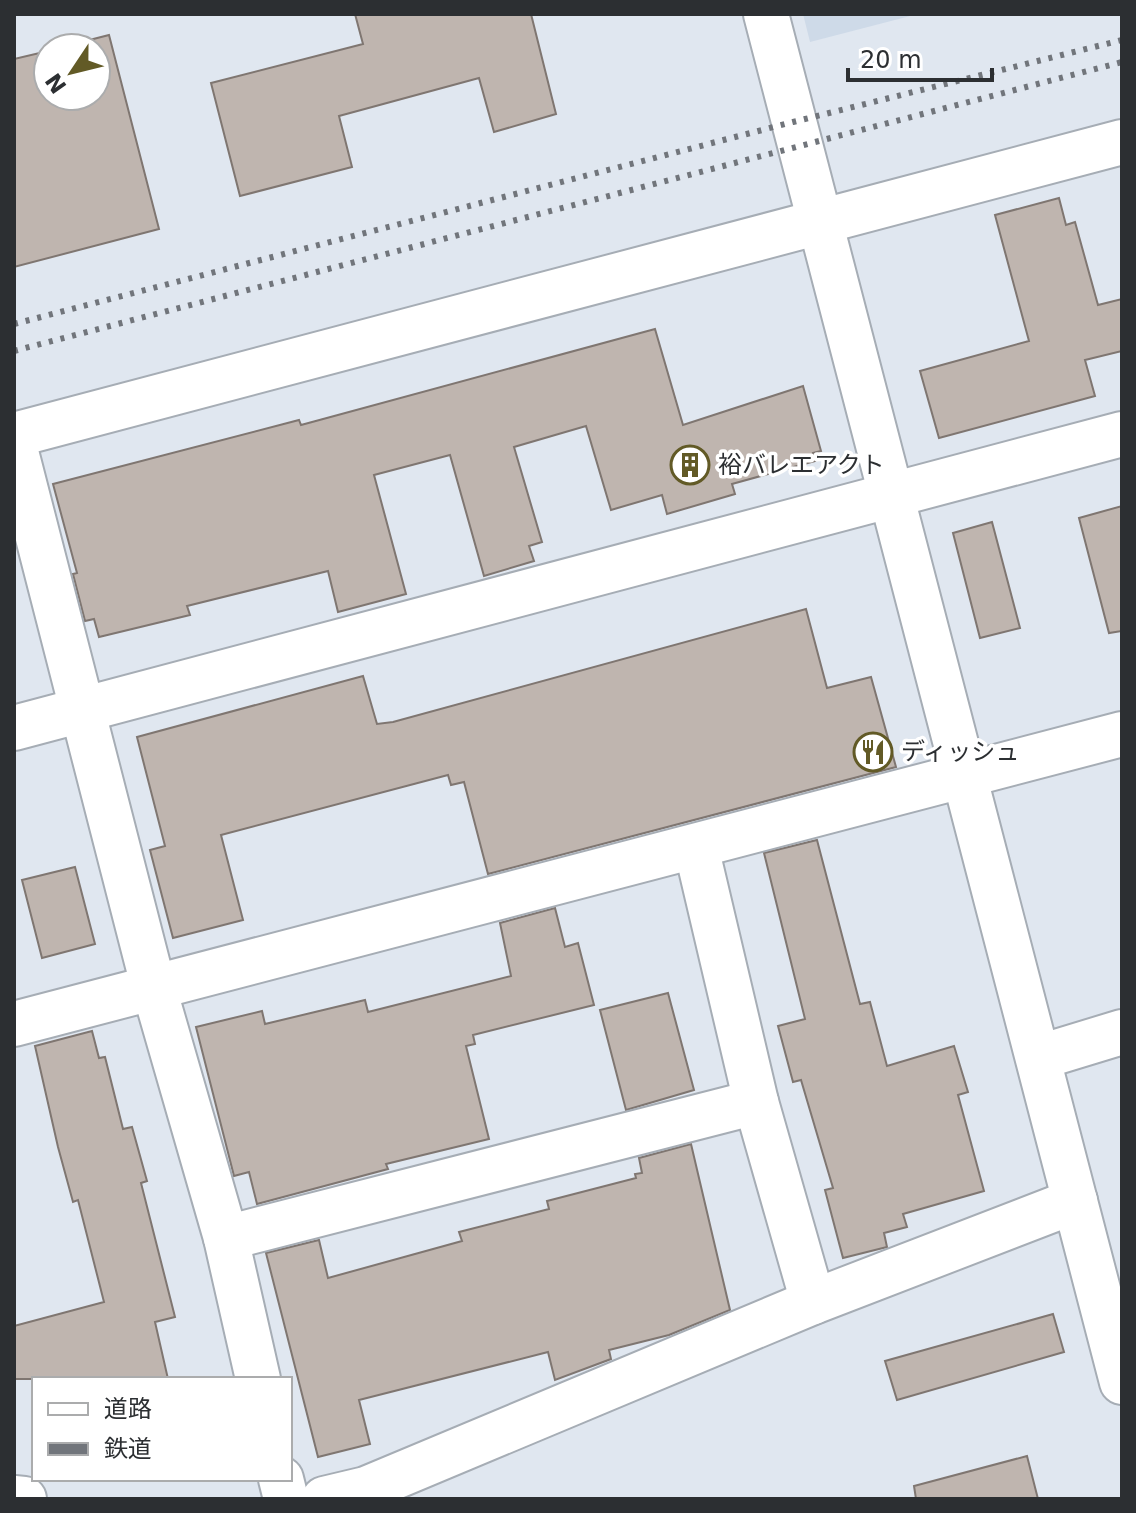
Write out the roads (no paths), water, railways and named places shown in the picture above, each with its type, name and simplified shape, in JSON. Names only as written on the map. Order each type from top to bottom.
[{"type":"street","points":[[766,14],[893,493],[963,775],[1040,1057],[1122,1382]]},
{"type":"street","points":[[14,435],[1122,142]]},
{"type":"street","points":[[14,728],[1122,434]]},
{"type":"street","points":[[14,444],[153,985],[226,1238],[258,1377]]},
{"type":"street","points":[[14,1024],[153,985],[696,847],[1122,734]]},
{"type":"street","points":[[696,847],[756,1102],[813,1302]]},
{"type":"street","points":[[1040,1057],[1122,1032]]},
{"type":"street","points":[[226,1238],[756,1102]]},
{"type":"street","points":[[324,1499],[366,1489],[813,1302],[1075,1201]]},
{"type":"street","points":[[14,1498],[24,1499]]},
{"type":"railway","points":[[14,324],[1122,40]]},
{"type":"railway","points":[[14,351],[1122,62]]},
{"type":"place","name":"裕バレエアクト","points":[[690,465]]},
{"type":"place","name":"ディッシュ","points":[[873,752]]}]
